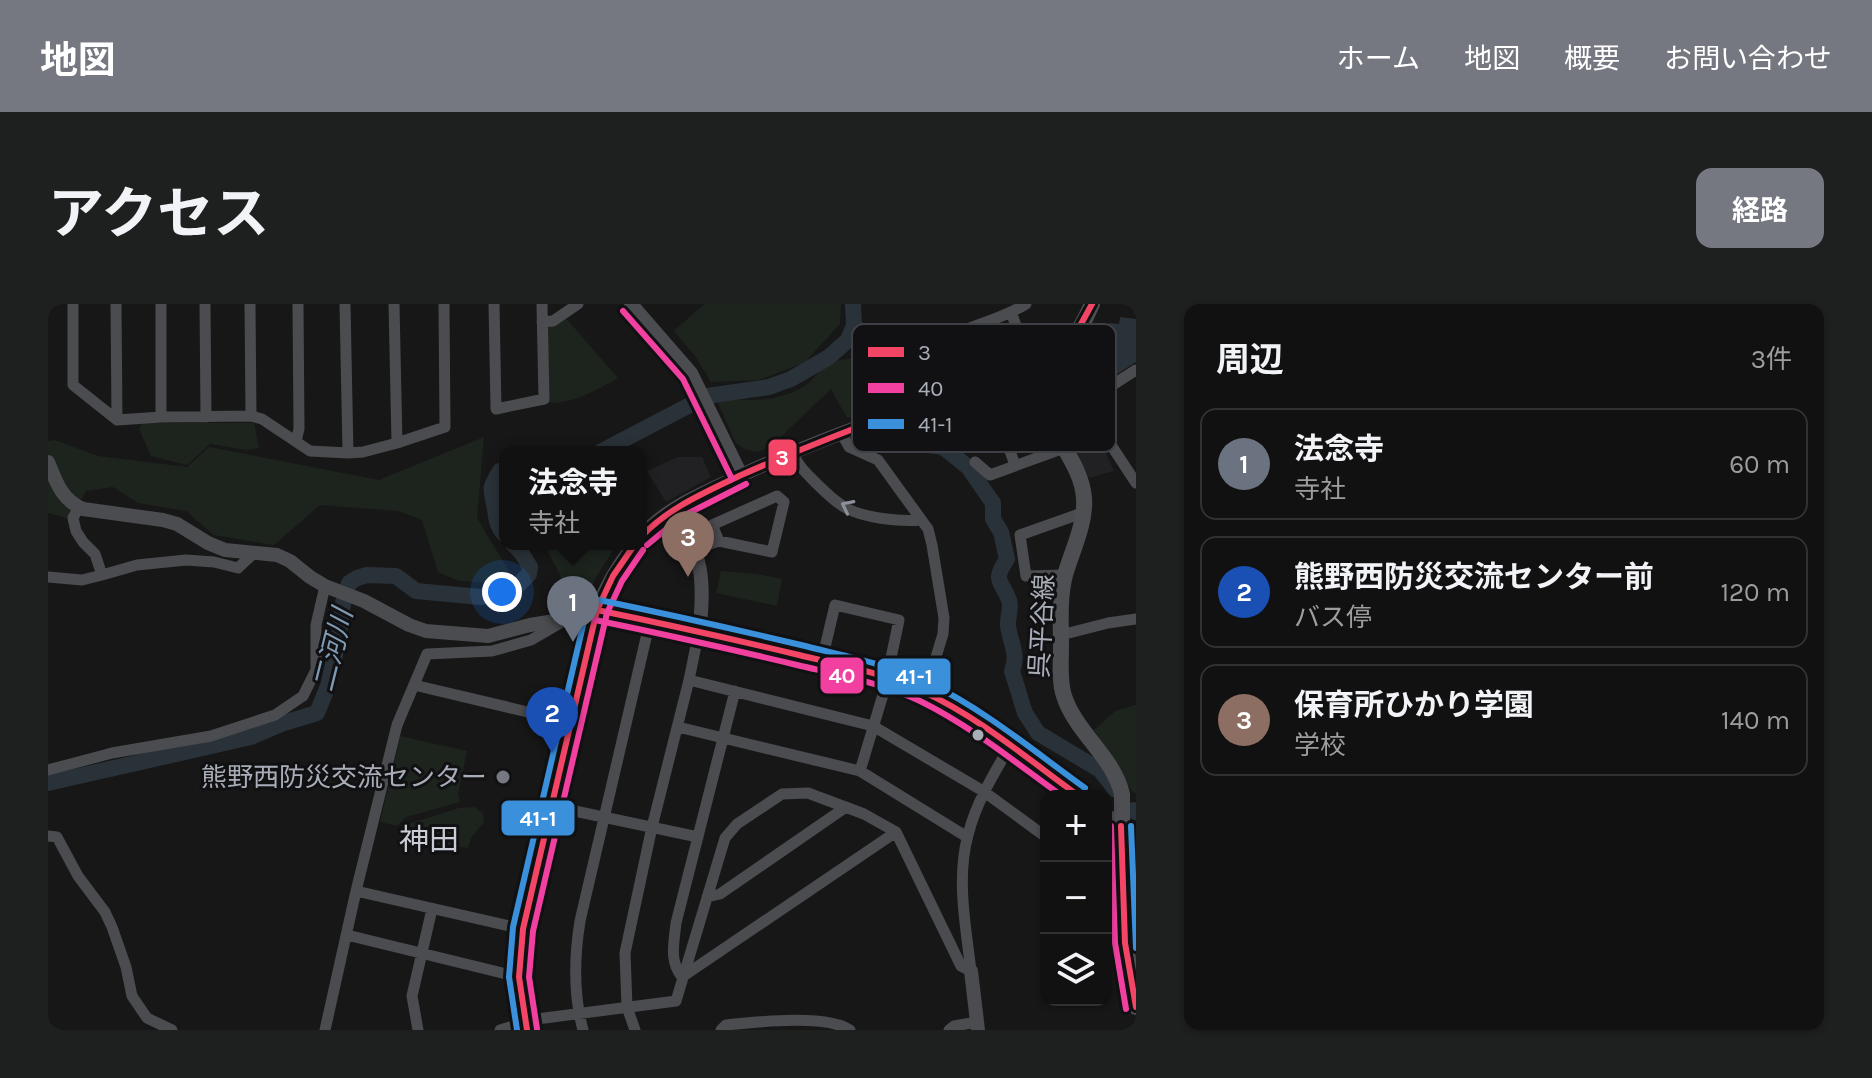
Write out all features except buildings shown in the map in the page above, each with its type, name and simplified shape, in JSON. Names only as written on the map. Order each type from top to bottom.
[{"type":"main road","points":[[1081,324],[1092,304]]},
{"type":"main road","name":"呉平谷線","points":[[1066,452],[1082,484],[1084,501],[1062,595],[1063,693],[1074,718],[1118,780],[1122,794],[1125,943],[1136,1007]]},
{"type":"street","points":[[73,304],[73,385],[117,420],[251,416],[262,419],[310,451],[348,453],[397,443],[445,427],[444,304]]},
{"type":"street","points":[[116,304],[117,420]]},
{"type":"street","points":[[161,304],[161,417]]},
{"type":"street","points":[[205,304],[206,417]]},
{"type":"street","points":[[250,304],[251,416]]},
{"type":"street","points":[[296,441],[299,429],[298,304]]},
{"type":"street","points":[[345,304],[348,453]]},
{"type":"street","points":[[394,304],[397,443]]},
{"type":"street","points":[[494,304],[496,409],[544,399],[542,304]]},
{"type":"street","points":[[542,322],[553,321],[578,304]]},
{"type":"street","points":[[631,304],[697,385],[741,475]]},
{"type":"street","points":[[977,324],[1026,304]]},
{"type":"street","points":[[1011,312],[1015,324]]},
{"type":"street","points":[[1116,383],[1136,370]]},
{"type":"street","points":[[647,532],[675,509],[741,475],[852,430]]},
{"type":"street","points":[[842,434],[852,448]]},
{"type":"street","points":[[860,452],[878,460],[928,529],[944,618],[943,634],[925,693]]},
{"type":"street","points":[[1010,452],[1015,465]]},
{"type":"street","points":[[975,462],[990,475],[1052,452]]},
{"type":"street","points":[[1116,452],[1136,483]]},
{"type":"street","points":[[793,453],[798,464],[848,509],[876,517],[921,520]]},
{"type":"street","points":[[48,462],[59,489],[72,504],[163,520],[190,530],[225,550],[277,555],[330,588],[426,631],[488,636],[597,610],[699,631],[887,678],[925,693],[972,720],[1071,790]]},
{"type":"street","points":[[695,549],[719,541],[772,552],[784,502],[777,496],[712,525],[719,541]]},
{"type":"street","points":[[79,507],[73,518],[76,531],[95,554],[102,575]]},
{"type":"street","points":[[635,1030],[627,1007],[625,953],[652,827],[689,680],[703,602],[703,583],[695,549],[675,509]]},
{"type":"street","points":[[1065,575],[1026,576],[1020,535],[1082,513]]},
{"type":"street","points":[[526,1026],[519,977],[523,929],[597,610],[605,588],[630,550]]},
{"type":"street","points":[[48,577],[82,580],[137,565],[186,560],[238,568],[254,553]]},
{"type":"street","points":[[48,770],[112,753],[211,736],[275,715],[303,696],[316,670],[316,625],[330,588]]},
{"type":"street","points":[[822,660],[835,605],[899,620],[887,678],[860,771]]},
{"type":"street","points":[[325,1030],[397,725],[427,654],[492,651],[531,640],[566,619]]},
{"type":"street","points":[[1061,635],[1136,619]]},
{"type":"street","points":[[583,1030],[574,971],[576,943],[650,621]]},
{"type":"street","points":[[689,680],[873,726],[983,791],[1040,833]]},
{"type":"street","points":[[414,685],[570,722]]},
{"type":"street","points":[[682,977],[674,968],[676,923],[735,691]]},
{"type":"street","points":[[678,727],[860,771],[967,837]]},
{"type":"street","points":[[949,1030],[954,1026],[977,1026],[963,901],[967,837],[983,791],[1010,746]]},
{"type":"street","points":[[500,1030],[579,1014],[676,1001],[725,838],[737,824],[782,794],[808,793],[864,814],[896,832],[961,966],[971,971]]},
{"type":"street","points":[[1122,794],[1136,805]]},
{"type":"street","points":[[551,806],[698,837]]},
{"type":"street","points":[[707,897],[720,894],[846,807]]},
{"type":"street","points":[[1112,819],[1121,826]]},
{"type":"street","points":[[682,977],[896,832]]},
{"type":"street","points":[[48,836],[57,837],[78,876],[105,912],[126,967],[132,996],[147,1018],[172,1030]]},
{"type":"street","points":[[1112,886],[1122,894]]},
{"type":"street","points":[[356,891],[523,929]]},
{"type":"street","points":[[418,1030],[412,996],[432,909]]},
{"type":"street","points":[[347,935],[519,977]]},
{"type":"street","points":[[721,1030],[726,1025],[794,1021],[829,1022],[850,1030]]},
{"type":"shaded area","points":[[704,304],[841,304],[840,324],[804,363],[759,380],[711,382],[696,357],[674,331]]},
{"type":"shaded area","points":[[564,316],[618,378],[574,399],[545,402],[544,323]]},
{"type":"shaded area","points":[[1120,317],[1136,319],[1136,362],[1116,375],[1116,324],[1109,324],[1109,323],[1119,324]]},
{"type":"shaded area","points":[[852,358],[852,416],[847,418],[831,389],[771,446],[758,452],[744,449],[736,443],[717,401],[719,398],[753,400],[785,395],[806,385],[828,362]]},
{"type":"shaded area","points":[[142,423],[254,423],[259,448],[247,450],[210,444],[187,465],[151,456],[139,429]]},
{"type":"shaded area","points":[[484,437],[477,518],[510,573],[489,583],[459,581],[438,572],[422,520],[398,511],[320,505],[274,545],[214,535],[186,511],[138,503],[113,487],[86,491],[70,519],[48,513],[48,441],[55,440],[98,456],[187,467],[209,447],[379,480]]},
{"type":"shaded area","points":[[1075,452],[1105,452],[1114,471],[1089,478]]},
{"type":"shaded area","points":[[678,457],[702,457],[711,477],[666,502],[647,471]]},
{"type":"shaded area","points":[[547,550],[613,550],[595,579],[587,603],[563,611],[560,575]]},
{"type":"shaded area","points":[[721,571],[782,579],[777,606],[716,593]]},
{"type":"shaded area","points":[[1136,705],[1136,794],[1094,730],[1115,711]]},
{"type":"shaded area","points":[[400,736],[467,751],[458,794],[460,802],[406,817],[397,826],[380,822]]},
{"type":"shaded area","points":[[474,807],[483,813],[484,822],[471,838],[468,848],[448,845],[434,849],[398,841],[405,825],[459,808]]},
{"type":"waterway","name":"二河川","points":[[853,304],[854,324]]},
{"type":"waterway","name":"二河川","points":[[611,446],[707,396],[769,387],[791,379],[829,357],[848,340],[852,330]]},
{"type":"waterway","points":[[949,452],[968,467],[993,503],[993,519],[1001,532],[1007,559],[999,580],[1010,603],[1008,626],[1015,659],[1012,671],[1025,713],[1038,733],[1100,770],[1116,790]]},
{"type":"waterway","name":"二河川","points":[[499,473],[492,490],[499,526]]},
{"type":"waterway","name":"二河川","points":[[48,783],[251,737],[317,713],[328,686],[349,583],[367,575],[396,576],[416,591],[481,597],[505,591],[529,574],[530,567],[519,550]]},
{"type":"waterway","points":[[1136,843],[1131,848],[1136,919]]},
{"type":"waterway","points":[[1136,942],[1136,958]]},
{"type":"transit line","name":"3","points":[[1081,324],[1092,304]]},
{"type":"transit line","name":"40","points":[[623,311],[683,379],[732,479]]},
{"type":"transit line","name":"3","points":[[647,532],[687,502],[713,489],[852,430]]},
{"type":"transit line","name":"40","points":[[647,545],[681,517],[746,484]]},
{"type":"transit line","name":"3","points":[[527,1030],[519,977],[523,929],[597,610],[613,576],[631,550]]},
{"type":"transit line","name":"40","points":[[537,1029],[529,977],[533,931],[607,613],[622,581],[643,550]]},
{"type":"transit line","name":"41-1","points":[[599,600],[801,645],[913,676],[990,719],[1085,788]]},
{"type":"transit line","name":"41-1","points":[[517,1030],[509,977],[513,927],[587,608]]},
{"type":"transit line","name":"3","points":[[597,610],[846,666],[907,685],[984,726],[1071,790]]},
{"type":"transit line","name":"40","points":[[595,620],[844,676],[906,695],[975,733],[1054,790]]},
{"type":"transit line","name":"3","points":[[1121,826],[1125,943],[1136,1007]]},
{"type":"transit line","name":"41-1","points":[[1131,826],[1136,948]]},
{"type":"transit line","name":"40","points":[[1112,855],[1115,943],[1126,1009]]},
{"type":"place","name":"保育所ひかり学園","points":[[688,577]]},
{"type":"place","name":"法念寺","points":[[573,642]]},
{"type":"place","name":"熊野西防災交流センター前","points":[[552,753]]},
{"type":"place","name":"熊野西防災交流センター","points":[[503,777]]},
{"type":"district","name":"神田","points":[[429,840]]}]
